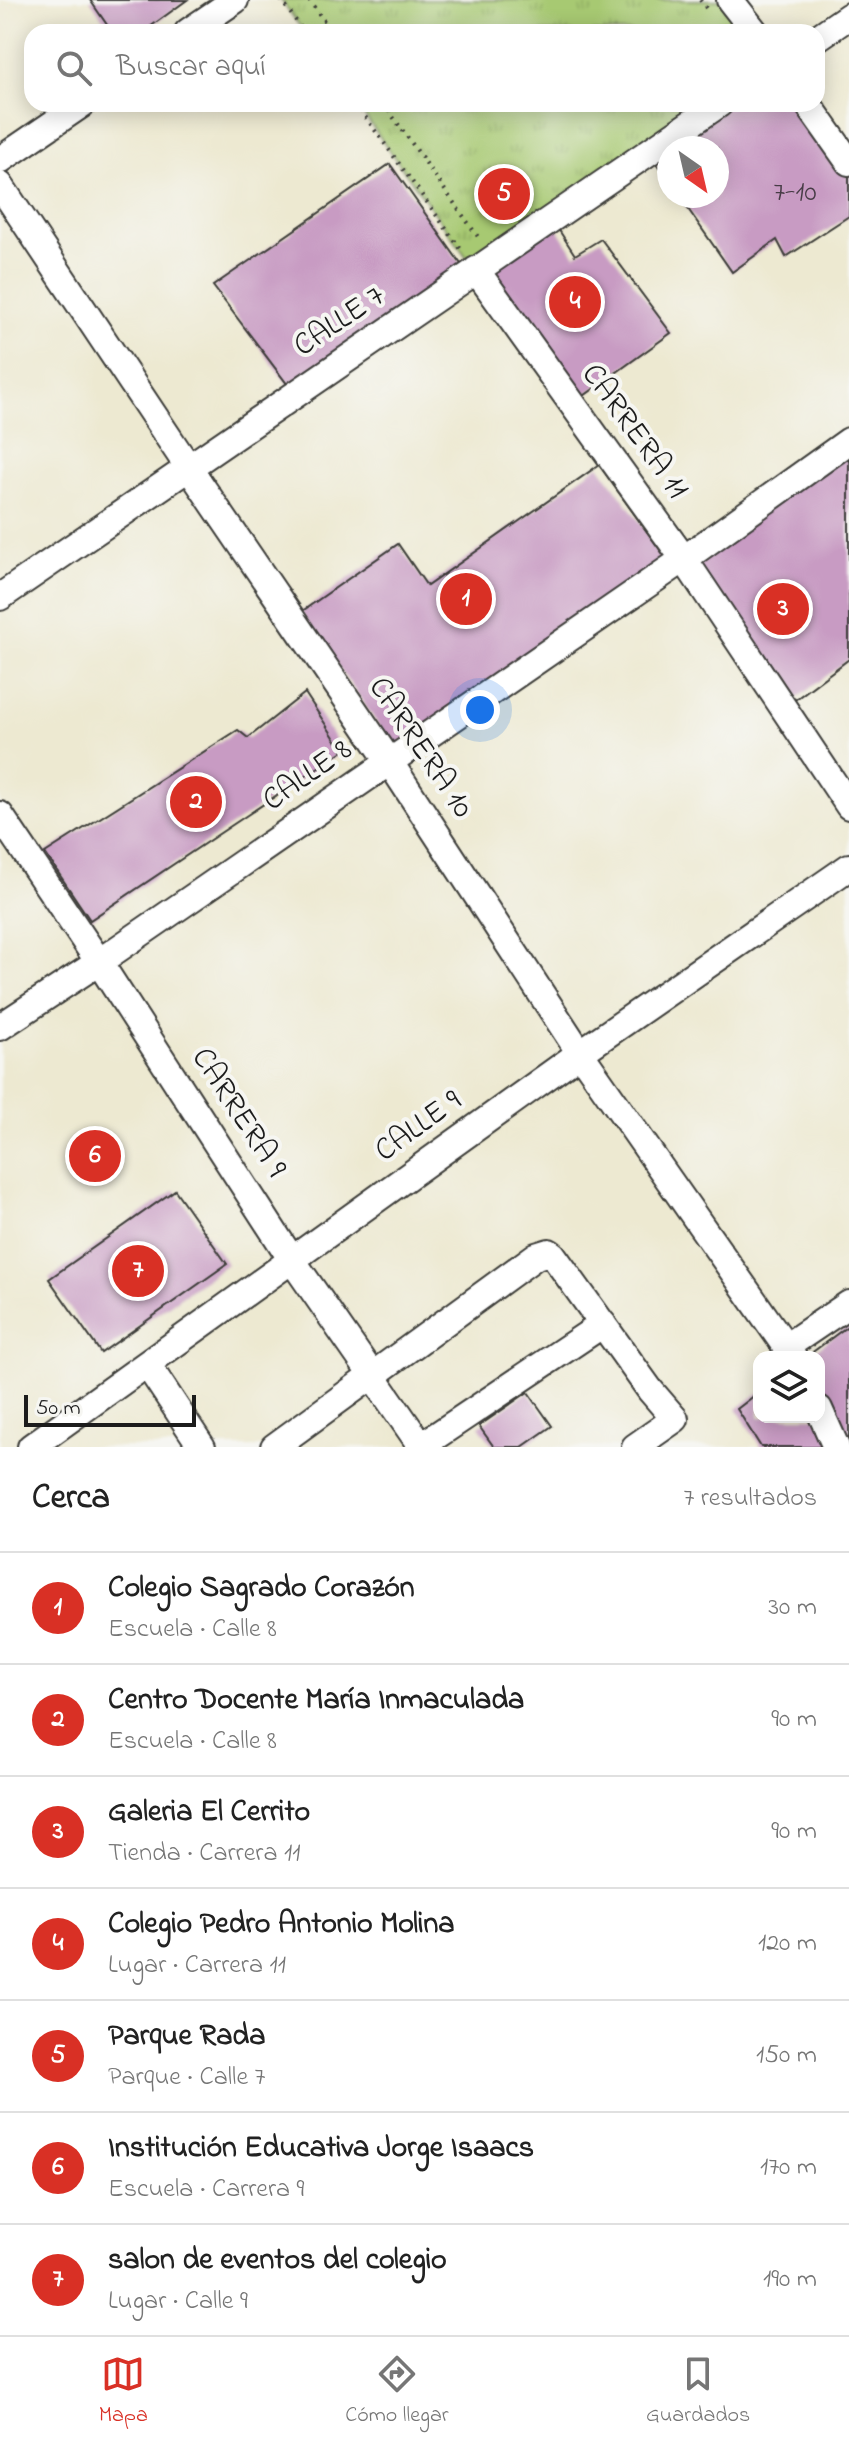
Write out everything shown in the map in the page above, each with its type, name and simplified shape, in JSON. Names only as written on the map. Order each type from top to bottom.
[{"type":"street","points":[[200,24],[235,0]]},
{"type":"street","points":[[730,0],[749,24]]},
{"type":"street","points":[[825,32],[849,16]]},
{"type":"street","points":[[0,160],[70,112]]},
{"type":"street","name":"CALLE 7","points":[[0,597],[707,112]]},
{"type":"street","points":[[814,112],[849,162]]},
{"type":"street","name":"CARRERA 10","points":[[0,185],[389,761],[580,1053],[790,1351]]},
{"type":"street","name":"CARRERA 11","points":[[476,270],[684,559],[849,806]]},
{"type":"street","name":"CALLE 8","points":[[0,1027],[684,559],[849,441]]},
{"type":"street","name":"CARRERA 9","points":[[0,815],[292,1260],[421,1446]]},
{"type":"street","name":"CALLE 9","points":[[31,1447],[580,1053],[849,867]]},
{"type":"street","points":[[274,1447],[536,1256],[549,1252],[650,1390],[675,1419],[635,1447]]},
{"type":"street","points":[[790,1351],[849,1304]]},
{"type":"street","points":[[421,1446],[603,1324]]},
{"type":"street","points":[[147,1364],[202,1447]]},
{"type":"street","points":[[825,1422],[836,1447]]},
{"type":"path","points":[[281,0],[298,24]]},
{"type":"path","points":[[309,0],[326,24]]},
{"type":"path","points":[[362,112],[476,270]]},
{"type":"path","points":[[390,112],[482,238]]},
{"type":"green space","points":[[281,0],[730,0],[749,24],[298,24]]},
{"type":"green space","points":[[362,112],[707,112],[672,136],[657,136],[657,146],[476,270]]},
{"type":"building","points":[[90,0],[187,0],[154,24],[106,24]]},
{"type":"building","points":[[711,112],[808,112],[849,170],[849,216],[786,257],[777,240],[732,272],[687,208],[729,208],[729,136],[676,136]]},
{"type":"building","points":[[657,149],[657,165],[649,154]]},
{"type":"building","points":[[390,164],[463,267],[291,389],[213,286]]},
{"type":"building","points":[[553,221],[575,255],[601,239],[671,333],[574,403],[480,272]]},
{"type":"building","points":[[849,441],[849,659],[784,708],[684,559]]},
{"type":"building","points":[[599,465],[668,561],[394,748],[301,612],[398,544],[427,586]]},
{"type":"building","points":[[305,693],[343,751],[90,920],[45,853],[238,730],[248,738]]},
{"type":"building","points":[[175,1190],[227,1264],[101,1353],[49,1279]]},
{"type":"building","points":[[849,1325],[849,1447],[761,1447],[737,1409],[753,1397],[753,1423],[825,1423],[825,1351],[814,1351]]},
{"type":"building","points":[[528,1392],[552,1426],[522,1447],[494,1447],[479,1426]]},
{"type":"place","name":"Parque Rada","points":[[504,194]]},
{"type":"place","name":"Colegio Pedro Antonio Molina","points":[[575,302]]},
{"type":"place","name":"Colegio Sagrado Corazón","points":[[466,599]]},
{"type":"place","name":"Galeria El Cerrito","points":[[783,609]]},
{"type":"place","name":"Centro Docente María Inmaculada","points":[[196,802]]},
{"type":"place","name":"Institución Educativa Jorge Isaacs","points":[[95,1156]]},
{"type":"place","name":"salon de eventos del colegio","points":[[138,1271]]}]
